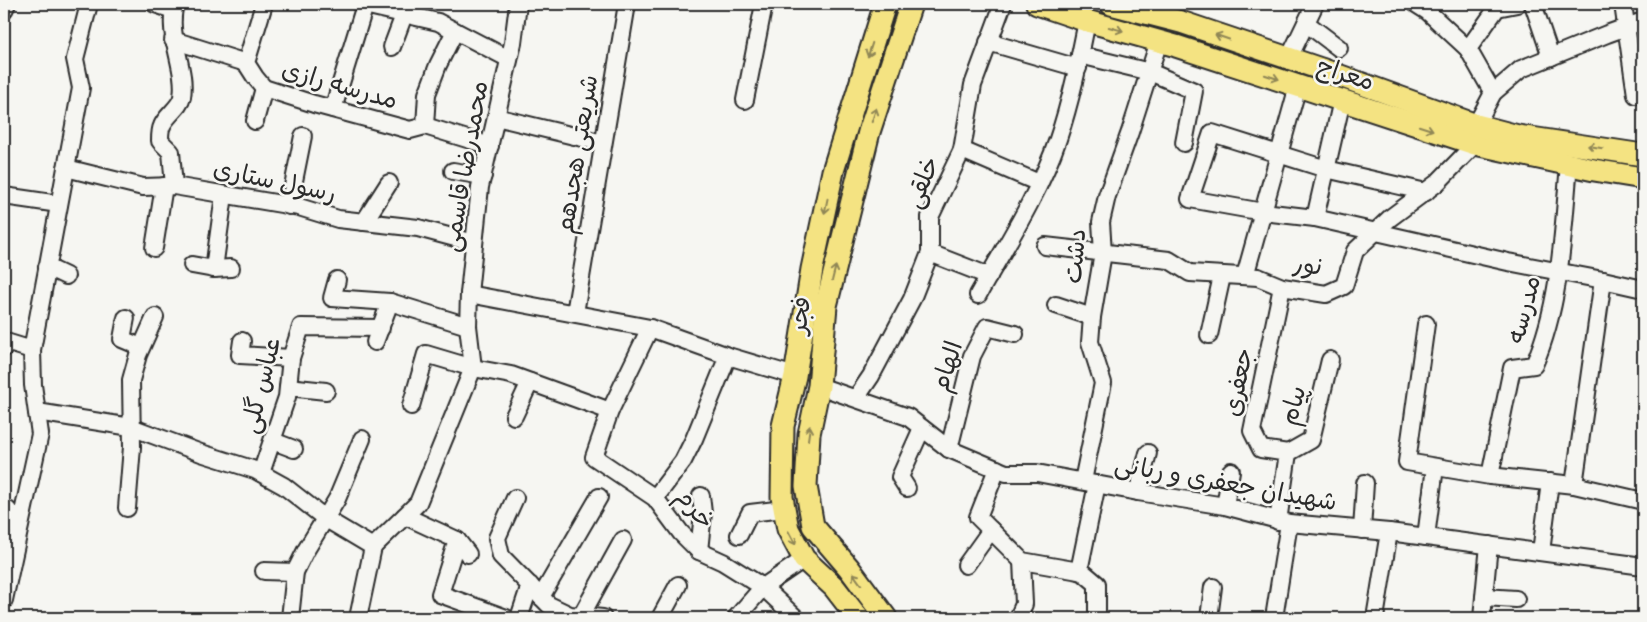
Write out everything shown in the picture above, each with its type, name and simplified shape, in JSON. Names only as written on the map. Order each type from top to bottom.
[{"type":"main road","points":[[858,618],[834,587],[804,559],[788,529],[782,497],[783,426],[795,376],[812,269],[833,171],[885,4]]},
{"type":"main road","name":"معراج","points":[[1037,4],[1342,100],[1476,135],[1569,164],[1643,178]]},
{"type":"main road","name":"معراج","points":[[1112,4],[1144,6],[1181,22],[1321,69],[1476,135],[1518,136],[1633,153]]},
{"type":"main road","name":"فجر","points":[[886,618],[849,568],[813,526],[806,486],[808,434],[819,386],[826,306],[869,132],[912,6]]},
{"type":"main road","points":[[1618,174],[1633,153]]},
{"type":"main road","points":[[795,376],[819,386]]},
{"type":"street","points":[[4,10],[6,4]]},
{"type":"street","points":[[8,531],[40,434],[33,385],[32,350],[81,88],[75,59],[89,4]]},
{"type":"street","points":[[155,4],[174,7],[173,40],[181,76],[182,98],[162,125],[160,141],[172,152]]},
{"type":"street","name":"مدرسه رازی","points":[[264,4],[246,63],[264,88],[314,104],[410,130],[425,126],[490,146]]},
{"type":"street","points":[[333,109],[363,4],[438,22],[509,60]]},
{"type":"street","name":"محمدرضا قاسمی","points":[[373,547],[418,503],[473,368],[468,326],[474,243],[483,176],[509,60],[518,4]]},
{"type":"street","name":"شریعتی هجدهم","points":[[575,313],[627,4]]},
{"type":"street","points":[[745,100],[764,4]]},
{"type":"street","name":"خلقی","points":[[856,398],[871,376],[912,299],[930,253],[930,217],[962,150],[973,84],[1003,4]]},
{"type":"street","points":[[1289,58],[1315,4]]},
{"type":"street","points":[[1416,4],[1468,49],[1493,93],[1520,69],[1643,21]]},
{"type":"street","points":[[1468,49],[1497,8],[1517,4]]},
{"type":"street","points":[[1533,4],[1551,57]]},
{"type":"street","points":[[1623,4],[1636,95]]},
{"type":"street","points":[[392,47],[404,15]]},
{"type":"street","points":[[978,295],[1021,219],[1057,140],[1079,62],[1087,21]]},
{"type":"street","points":[[1306,23],[1339,48]]},
{"type":"street","points":[[425,126],[427,94],[438,65],[455,31]]},
{"type":"street","points":[[173,40],[246,63]]},
{"type":"street","name":"دشت","points":[[1079,571],[1103,383],[1090,342],[1092,317],[1103,253],[1101,222],[1107,196],[1159,41]]},
{"type":"street","points":[[988,42],[1079,62],[1150,72],[1194,91],[1184,143]]},
{"type":"street","points":[[1245,276],[1298,86]]},
{"type":"street","points":[[255,121],[264,88]]},
{"type":"street","name":"نور","points":[[1045,246],[1169,260],[1190,273],[1258,277],[1282,287],[1326,294],[1344,286],[1355,251],[1390,218],[1438,183],[1476,135],[1493,93]]},
{"type":"street","points":[[1315,218],[1342,100]]},
{"type":"street","points":[[496,117],[603,143]]},
{"type":"street","points":[[1426,192],[1326,169],[1212,132],[1190,200],[1315,218],[1508,262],[1643,289]]},
{"type":"street","points":[[289,206],[303,136]]},
{"type":"street","points":[[962,150],[1039,182]]},
{"type":"street","points":[[150,151],[172,152]]},
{"type":"street","points":[[154,248],[169,186],[172,152]]},
{"type":"street","name":"مدرسه","points":[[1490,476],[1512,368],[1534,365],[1544,343],[1559,272],[1569,164]]},
{"type":"street","name":"رسول ستاری","points":[[66,168],[143,187],[169,186],[224,195],[289,206],[338,219],[418,228],[474,243]]},
{"type":"street","points":[[453,172],[483,176]]},
{"type":"street","points":[[364,222],[389,183]]},
{"type":"street","points":[[214,268],[224,195]]},
{"type":"street","points":[[4,196],[59,204]]},
{"type":"street","points":[[930,253],[989,276]]},
{"type":"street","points":[[192,266],[231,268]]},
{"type":"street","points":[[47,268],[66,276]]},
{"type":"street","points":[[1209,335],[1222,276]]},
{"type":"street","points":[[337,280],[332,298],[390,302],[468,326]]},
{"type":"street","points":[[1574,485],[1604,280]]},
{"type":"street","name":"جعفری","points":[[1282,287],[1252,431],[1261,449],[1288,453]]},
{"type":"street","points":[[469,294],[650,328],[728,356],[795,376]]},
{"type":"street","name":"عباس گلی","points":[[261,473],[287,397],[291,358],[301,327],[378,335],[390,302]]},
{"type":"street","points":[[1056,305],[1092,317]]},
{"type":"street","points":[[127,508],[132,447],[131,380],[141,347],[155,316]]},
{"type":"street","points":[[126,318],[122,339],[141,347]]},
{"type":"street","points":[[1426,324],[1407,462],[1490,476],[1574,485],[1643,501]]},
{"type":"street","name":"الهام","points":[[948,449],[972,356],[987,327],[1015,334]]},
{"type":"street","points":[[411,406],[426,354],[473,368],[511,375],[610,411],[650,328]]},
{"type":"street","points":[[242,341],[240,355],[291,358]]},
{"type":"street","points":[[4,348],[6,342],[32,350]]},
{"type":"street","points":[[655,498],[683,461],[728,356]]},
{"type":"street","name":"پیام","points":[[1288,453],[1311,440],[1330,360]]},
{"type":"street","points":[[514,416],[530,382]]},
{"type":"street","name":"شهیدان جعفری و ربانی","points":[[819,386],[908,417],[948,449],[1006,472],[1037,473],[1226,506],[1283,522],[1389,532],[1643,566]]},
{"type":"street","points":[[288,387],[326,391]]},
{"type":"street","name":"خرم","points":[[610,411],[594,458],[655,498],[681,533],[699,550],[723,562],[763,587],[796,618]]},
{"type":"street","points":[[37,412],[131,427],[261,473],[284,486],[326,520],[373,547],[358,618]]},
{"type":"street","points":[[907,488],[900,477],[922,428]]},
{"type":"street","points":[[290,618],[295,572],[337,499],[362,439]]},
{"type":"street","points":[[273,441],[294,449]]},
{"type":"street","points":[[1138,492],[1148,453]]},
{"type":"street","points":[[1274,618],[1288,453]]},
{"type":"street","points":[[1426,537],[1435,467]]},
{"type":"street","points":[[997,469],[978,517],[1022,561],[1079,571],[1097,584],[1097,618]]},
{"type":"street","points":[[1226,506],[1231,471]]},
{"type":"street","points":[[1541,552],[1550,482]]},
{"type":"street","points":[[1362,530],[1365,483]]},
{"type":"street","points":[[699,550],[703,513],[701,496]]},
{"type":"street","points":[[519,618],[535,591],[600,497]]},
{"type":"street","points":[[515,498],[497,538],[501,556],[549,605],[570,616],[603,618]]},
{"type":"street","points":[[739,535],[750,512],[784,509]]},
{"type":"street","points":[[4,600],[8,510]]},
{"type":"street","points":[[405,516],[457,540],[468,554]]},
{"type":"street","points":[[966,565],[991,530]]},
{"type":"street","points":[[1375,618],[1389,532]]},
{"type":"street","points":[[457,540],[440,594],[506,618]]},
{"type":"street","points":[[580,616],[623,540]]},
{"type":"street","points":[[1482,618],[1489,546]]},
{"type":"street","points":[[736,618],[763,587],[804,559]]},
{"type":"street","points":[[1018,618],[1024,604],[1022,561]]},
{"type":"street","points":[[264,572],[295,572]]},
{"type":"street","points":[[660,618],[678,585]]},
{"type":"street","points":[[1209,618],[1213,588]]},
{"type":"street","points":[[1484,597],[1516,599]]}]
